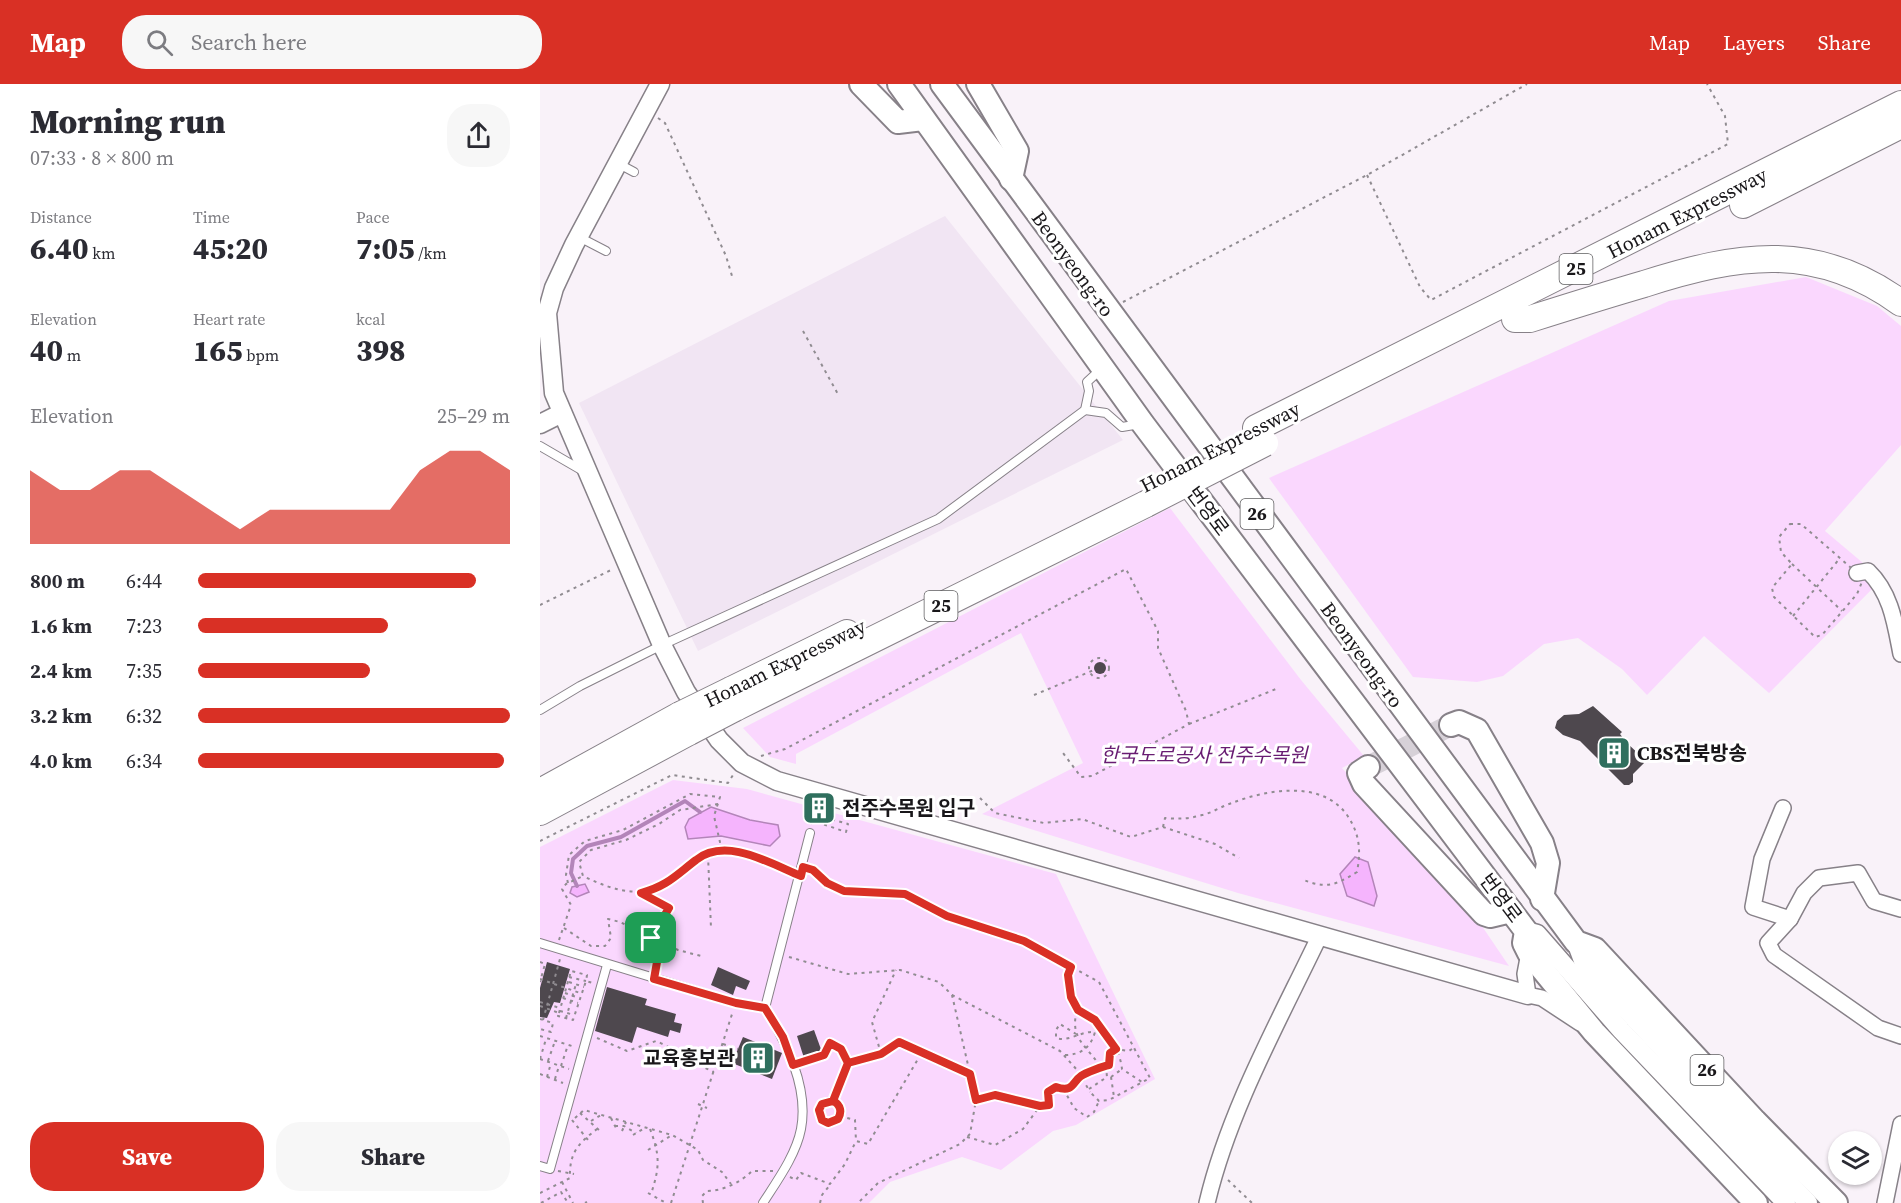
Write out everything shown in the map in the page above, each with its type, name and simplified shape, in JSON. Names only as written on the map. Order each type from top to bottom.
[{"type":"highway","name":"Honam Expressway","points":[[1260,436],[1515,319],[1899,115]]},
{"type":"highway","name":"Honam Expressway","points":[[540,792],[1142,496],[1899,115]]},
{"type":"highway","points":[[1515,319],[1530,319],[1706,265],[1750,258],[1795,259],[1834,268],[1875,286],[1901,303]]},
{"type":"highway","name":"Honam Expressway","points":[[540,812],[684,723]]},
{"type":"main road","points":[[861,84],[898,122],[922,119]]},
{"type":"main road","name":"번영로","points":[[899,84],[1143,424],[1511,911],[1528,942]]},
{"type":"main road","name":"Beonyeong-ro","points":[[942,84],[1576,942]]},
{"type":"main road","points":[[978,84],[1017,151],[1011,179]]},
{"type":"main road","points":[[1451,725],[1459,722],[1478,730],[1542,843],[1548,863],[1542,899]]},
{"type":"main road","points":[[1368,767],[1359,774],[1364,784],[1484,914],[1490,916],[1511,911]]},
{"type":"main road","name":"26","points":[[1528,942],[1594,1032],[1756,1203]]},
{"type":"main road","name":"26","points":[[1576,942],[1595,949],[1755,1121],[1836,1203]]},
{"type":"street","points":[[660,84],[578,237],[554,288],[547,313],[554,393],[662,645],[686,692],[719,740],[742,763],[777,781],[1542,998],[1594,1032]]},
{"type":"street","points":[[540,424],[562,413]]},
{"type":"street","points":[[1857,573],[1868,571],[1879,582],[1888,598],[1901,654]]},
{"type":"street","points":[[1783,808],[1762,859],[1754,907],[1790,919]]},
{"type":"street","points":[[1901,909],[1874,900],[1858,873],[1819,878],[1804,893],[1790,919],[1768,944],[1773,955],[1878,1028],[1901,1036]]},
{"type":"street","points":[[1528,994],[1525,974],[1528,942],[1537,934],[1621,1030],[1786,1203]]},
{"type":"street","points":[[1208,1203],[1215,1171],[1239,1110],[1320,935]]},
{"type":"street","name":"Beonyeong-ro","points":[[1576,942],[1585,966],[1808,1203]]},
{"type":"street","points":[[1885,1203],[1901,1124]]},
{"type":"lane","points":[[617,164],[634,172]]},
{"type":"lane","points":[[578,237],[606,251]]},
{"type":"lane","points":[[540,710],[580,686],[662,645],[938,519],[1085,410],[1089,391],[1087,382],[1102,368]]},
{"type":"lane","points":[[1085,410],[1106,413],[1122,427],[1143,424]]},
{"type":"lane","points":[[540,446],[588,474]]},
{"type":"lane","points":[[764,1203],[782,1173],[801,1129],[801,1090],[783,1037],[765,1008],[801,876],[810,833]]},
{"type":"lane","points":[[540,943],[736,1003],[765,1008]]},
{"type":"lane","points":[[540,1166],[550,1169],[607,965]]},
{"type":"path","points":[[1107,310],[1367,175],[1527,84]]},
{"type":"path","points":[[1367,175],[1420,287],[1431,300],[1728,144],[1725,117],[1707,84]]},
{"type":"path","points":[[646,110],[664,123],[726,256],[732,276]]},
{"type":"path","points":[[803,332],[838,396]]},
{"type":"path","points":[[1792,564],[1772,588],[1774,597],[1815,637],[1822,635],[1857,594],[1862,582],[1857,573],[1802,524],[1790,524],[1779,537],[1781,552],[1842,611]]},
{"type":"path","points":[[1793,616],[1840,558]]},
{"type":"path","points":[[540,605],[626,562]]},
{"type":"path","points":[[540,841],[672,775],[728,783],[742,763],[785,749],[1126,569],[1158,631],[1158,648],[1186,711],[1189,724]]},
{"type":"path","points":[[1096,659],[1105,661],[1109,666],[1108,672],[1101,678],[1094,677],[1092,671],[1090,665],[1096,659]]},
{"type":"path","points":[[1034,695],[1092,671]]},
{"type":"path","points":[[1063,753],[1081,777],[1092,776],[1189,724],[1276,689]]},
{"type":"path","points":[[1163,827],[1165,818],[1184,819],[1204,815],[1233,802],[1277,790],[1325,795],[1343,809],[1356,828],[1361,852],[1357,872],[1337,884],[1319,886],[1301,879]]},
{"type":"path","points":[[568,883],[566,875],[569,855],[585,841],[623,830],[690,794],[720,797],[714,816],[722,851]]},
{"type":"path","points":[[980,798],[995,813],[1044,823],[1082,819],[1131,837],[1163,827],[1215,844],[1239,858]]},
{"type":"path","points":[[583,876],[579,862],[585,853],[626,840],[659,824],[680,810],[718,804]]},
{"type":"path","points":[[810,833],[811,820],[813,813],[848,824],[846,832],[811,820]]},
{"type":"path","points":[[583,1049],[540,1035],[541,1029],[551,1032],[553,1023],[541,1019],[553,983],[571,905],[562,889],[568,883],[583,876],[626,893],[641,893],[662,887],[698,858],[722,851],[746,853],[801,876]]},
{"type":"path","points":[[708,855],[711,928]]},
{"type":"path","points":[[803,867],[813,870],[827,883],[844,891],[905,894],[947,916],[1024,941],[1099,982],[1150,1078],[1114,1098],[1099,1101]]},
{"type":"path","points":[[641,893],[669,908],[651,938],[657,962],[654,979]]},
{"type":"path","points":[[564,928],[591,946],[605,946],[611,938],[608,920],[620,922],[651,938],[700,956]]},
{"type":"path","points":[[780,955],[848,974],[896,970],[922,975],[939,982],[952,995],[987,1016],[1046,1041],[1064,1055],[1099,1101]]},
{"type":"path","points":[[540,962],[545,964],[540,980],[581,993]]},
{"type":"path","points":[[1071,967],[1068,975],[1071,997],[1078,1010],[1095,1020],[1116,1049],[1122,1069],[1142,1082]]},
{"type":"path","points":[[881,1054],[872,1022],[896,970]]},
{"type":"path","points":[[571,971],[587,975],[573,1020],[558,1016],[569,976],[571,971]]},
{"type":"path","points":[[569,976],[601,986]]},
{"type":"path","points":[[568,981],[584,987]]},
{"type":"path","points":[[566,1018],[576,984]]},
{"type":"path","points":[[565,993],[579,998]]},
{"type":"path","points":[[858,1203],[878,1183],[960,1144],[967,1137],[974,1122],[976,1100],[952,995]]},
{"type":"path","points":[[563,998],[578,1003]]},
{"type":"path","points":[[540,1002],[560,1011]]},
{"type":"path","points":[[671,1203],[736,1003]]},
{"type":"path","points":[[540,1006],[574,1015]]},
{"type":"path","points":[[569,1006],[576,1008]]},
{"type":"path","points":[[1078,1010],[1074,1021],[1078,1042],[1100,1066],[1106,1066]]},
{"type":"path","points":[[1064,1055],[1085,1049],[1092,1042],[1095,1032],[1076,1034],[1060,1024],[1056,1030],[1056,1038],[1061,1039],[1070,1040],[1076,1034]]},
{"type":"path","points":[[587,1035],[627,1051],[656,1041],[674,1048],[693,1063],[714,1071]]},
{"type":"path","points":[[540,1074],[564,1083],[569,1069],[540,1059],[546,1038]]},
{"type":"path","points":[[547,1077],[555,1041]]},
{"type":"path","points":[[848,1063],[881,1054],[899,1042],[921,1054],[970,1074]]},
{"type":"path","points":[[793,1065],[824,1055],[830,1043],[841,1049],[848,1063],[833,1101]]},
{"type":"path","points":[[555,1079],[568,1044]]},
{"type":"path","points":[[723,1044],[738,1050]]},
{"type":"path","points":[[1106,1066],[1111,1059],[1110,1053],[1116,1049],[1129,1051],[1135,1047]]},
{"type":"path","points":[[856,1141],[868,1144],[921,1054]]},
{"type":"path","points":[[1064,1090],[1076,1085],[1081,1076],[1095,1072],[1100,1066]]},
{"type":"path","points":[[1106,1066],[1114,1098]]},
{"type":"path","points":[[1089,1089],[1122,1069]]},
{"type":"path","points":[[976,1100],[995,1095],[1040,1106],[1049,1105],[1048,1092],[1056,1087],[1064,1090],[1074,1108],[1087,1117],[1094,1112],[1099,1101]]},
{"type":"path","points":[[833,1101],[839,1106],[840,1116],[835,1122],[828,1123],[820,1116],[819,1110],[822,1104],[833,1101]]},
{"type":"path","points":[[698,1104],[707,1108]]},
{"type":"path","points":[[967,1137],[995,1145],[1023,1129],[1040,1106]]},
{"type":"path","points":[[573,1120],[584,1110],[672,1135],[698,1150],[703,1161],[722,1172],[730,1184]]},
{"type":"path","points":[[580,1113],[601,1132]]},
{"type":"path","points":[[565,1115],[573,1120],[588,1138]]},
{"type":"path","points":[[590,1121],[601,1115]]},
{"type":"path","points":[[820,1203],[822,1194],[845,1164],[856,1141],[855,1120],[840,1116]]},
{"type":"path","points":[[611,1118],[617,1131]]},
{"type":"path","points":[[622,1131],[626,1122]]},
{"type":"path","points":[[615,1126],[624,1126],[634,1134],[647,1128]]},
{"type":"path","points":[[647,1128],[656,1145],[660,1169],[649,1193],[666,1203]]},
{"type":"path","points":[[550,1198],[542,1191],[570,1178],[578,1144],[597,1129]]},
{"type":"path","points":[[648,1150],[672,1135]]},
{"type":"path","points":[[769,1171],[771,1165]]},
{"type":"path","points":[[655,1170],[660,1169]]},
{"type":"path","points":[[703,1203],[702,1196],[707,1191],[718,1191],[743,1180],[752,1171],[782,1173],[796,1180],[801,1173],[830,1184]]},
{"type":"path","points":[[1215,1171],[1252,1203]]},
{"type":"path","points":[[562,1182],[573,1203]]},
{"type":"path","points":[[541,1203],[561,1192],[568,1203]]},
{"type":"path","points":[[565,1199],[570,1197]]},
{"type":"shaded area","points":[[945,216],[1123,440],[698,651],[579,403]]},
{"type":"shaded area","points":[[711,807],[750,820],[778,825],[780,836],[770,846],[721,836],[688,839],[685,827],[689,819]]},
{"type":"shaded area","points":[[1355,857],[1368,862],[1377,896],[1374,906],[1347,896],[1340,874]]},
{"type":"shaded area","points":[[585,884],[589,892],[577,897],[570,893],[572,887]]},
{"type":"green space","points":[[1806,277],[1877,306],[1901,326],[1901,445],[1825,531],[1882,579],[1769,693],[1704,636],[1647,695],[1622,669],[1578,638],[1544,644],[1503,676],[1477,682],[1413,677],[1269,478],[1669,301]]},
{"type":"green space","name":"한국도로공사 전주수목원","points":[[1170,508],[1301,680],[1364,756],[1342,768],[1469,907],[1509,966],[1238,893],[982,814],[1083,763],[1021,633],[796,754],[796,764],[770,757],[743,728]]},
{"type":"green space","points":[[673,780],[747,789],[1056,874],[1155,1079],[1076,1125],[1053,1131],[1001,1170],[962,1157],[890,1182],[869,1203],[540,1203],[540,847]]},
{"type":"building","points":[[1100,662],[1106,668],[1100,674],[1094,668]]},
{"type":"building","name":"CBS전북방송","points":[[1593,706],[1622,732],[1620,734],[1626,742],[1646,761],[1633,774],[1633,782],[1629,785],[1624,785],[1580,741],[1563,735],[1555,728],[1557,721],[1564,715],[1579,714]]},
{"type":"building","points":[[547,962],[570,969],[560,1003],[554,1002],[547,1018],[540,1017],[540,988]]},
{"type":"building","points":[[718,967],[750,981],[746,990],[736,986],[733,995],[711,985]]},
{"type":"building","points":[[607,987],[647,999],[645,1005],[676,1014],[674,1022],[682,1024],[680,1033],[670,1030],[668,1037],[637,1027],[632,1043],[595,1031]]},
{"type":"building","points":[[814,1030],[822,1052],[804,1058],[797,1036]]},
{"type":"building","name":"교육홍보관","points":[[743,1037],[782,1053],[772,1079],[732,1063]]},
{"type":"waterway","points":[[577,886],[571,873],[573,859],[587,846],[621,837],[685,801],[700,812]]},
{"type":"tunnel","points":[[1368,767],[1451,725]]},
{"type":"place","name":"CBS전북방송","points":[[1614,753]]},
{"type":"place","name":"전주수목원 입구","points":[[819,808]]},
{"type":"place","name":"교육홍보관","points":[[758,1058]]},
{"type":"route","points":[[651,938],[657,962],[654,979],[736,1003],[765,1008],[783,1037],[793,1065],[824,1055],[830,1043],[841,1049],[848,1063],[833,1101],[839,1106],[841,1112],[835,1122],[828,1123],[824,1122],[820,1116],[820,1106],[825,1102],[833,1101],[848,1063],[881,1054],[899,1042],[921,1054],[970,1074],[976,1100],[995,1095],[1011,1097],[1040,1106],[1049,1105],[1048,1092],[1056,1087],[1064,1090],[1076,1085],[1081,1076],[1095,1072],[1100,1066],[1109,1065],[1110,1053],[1116,1049],[1095,1020],[1078,1010],[1071,997],[1068,975],[1071,967],[1024,941],[947,916],[905,894],[844,891],[827,883],[813,870],[803,867],[801,876],[746,853],[722,851],[698,858],[662,887],[641,893],[669,908],[651,938]]}]
